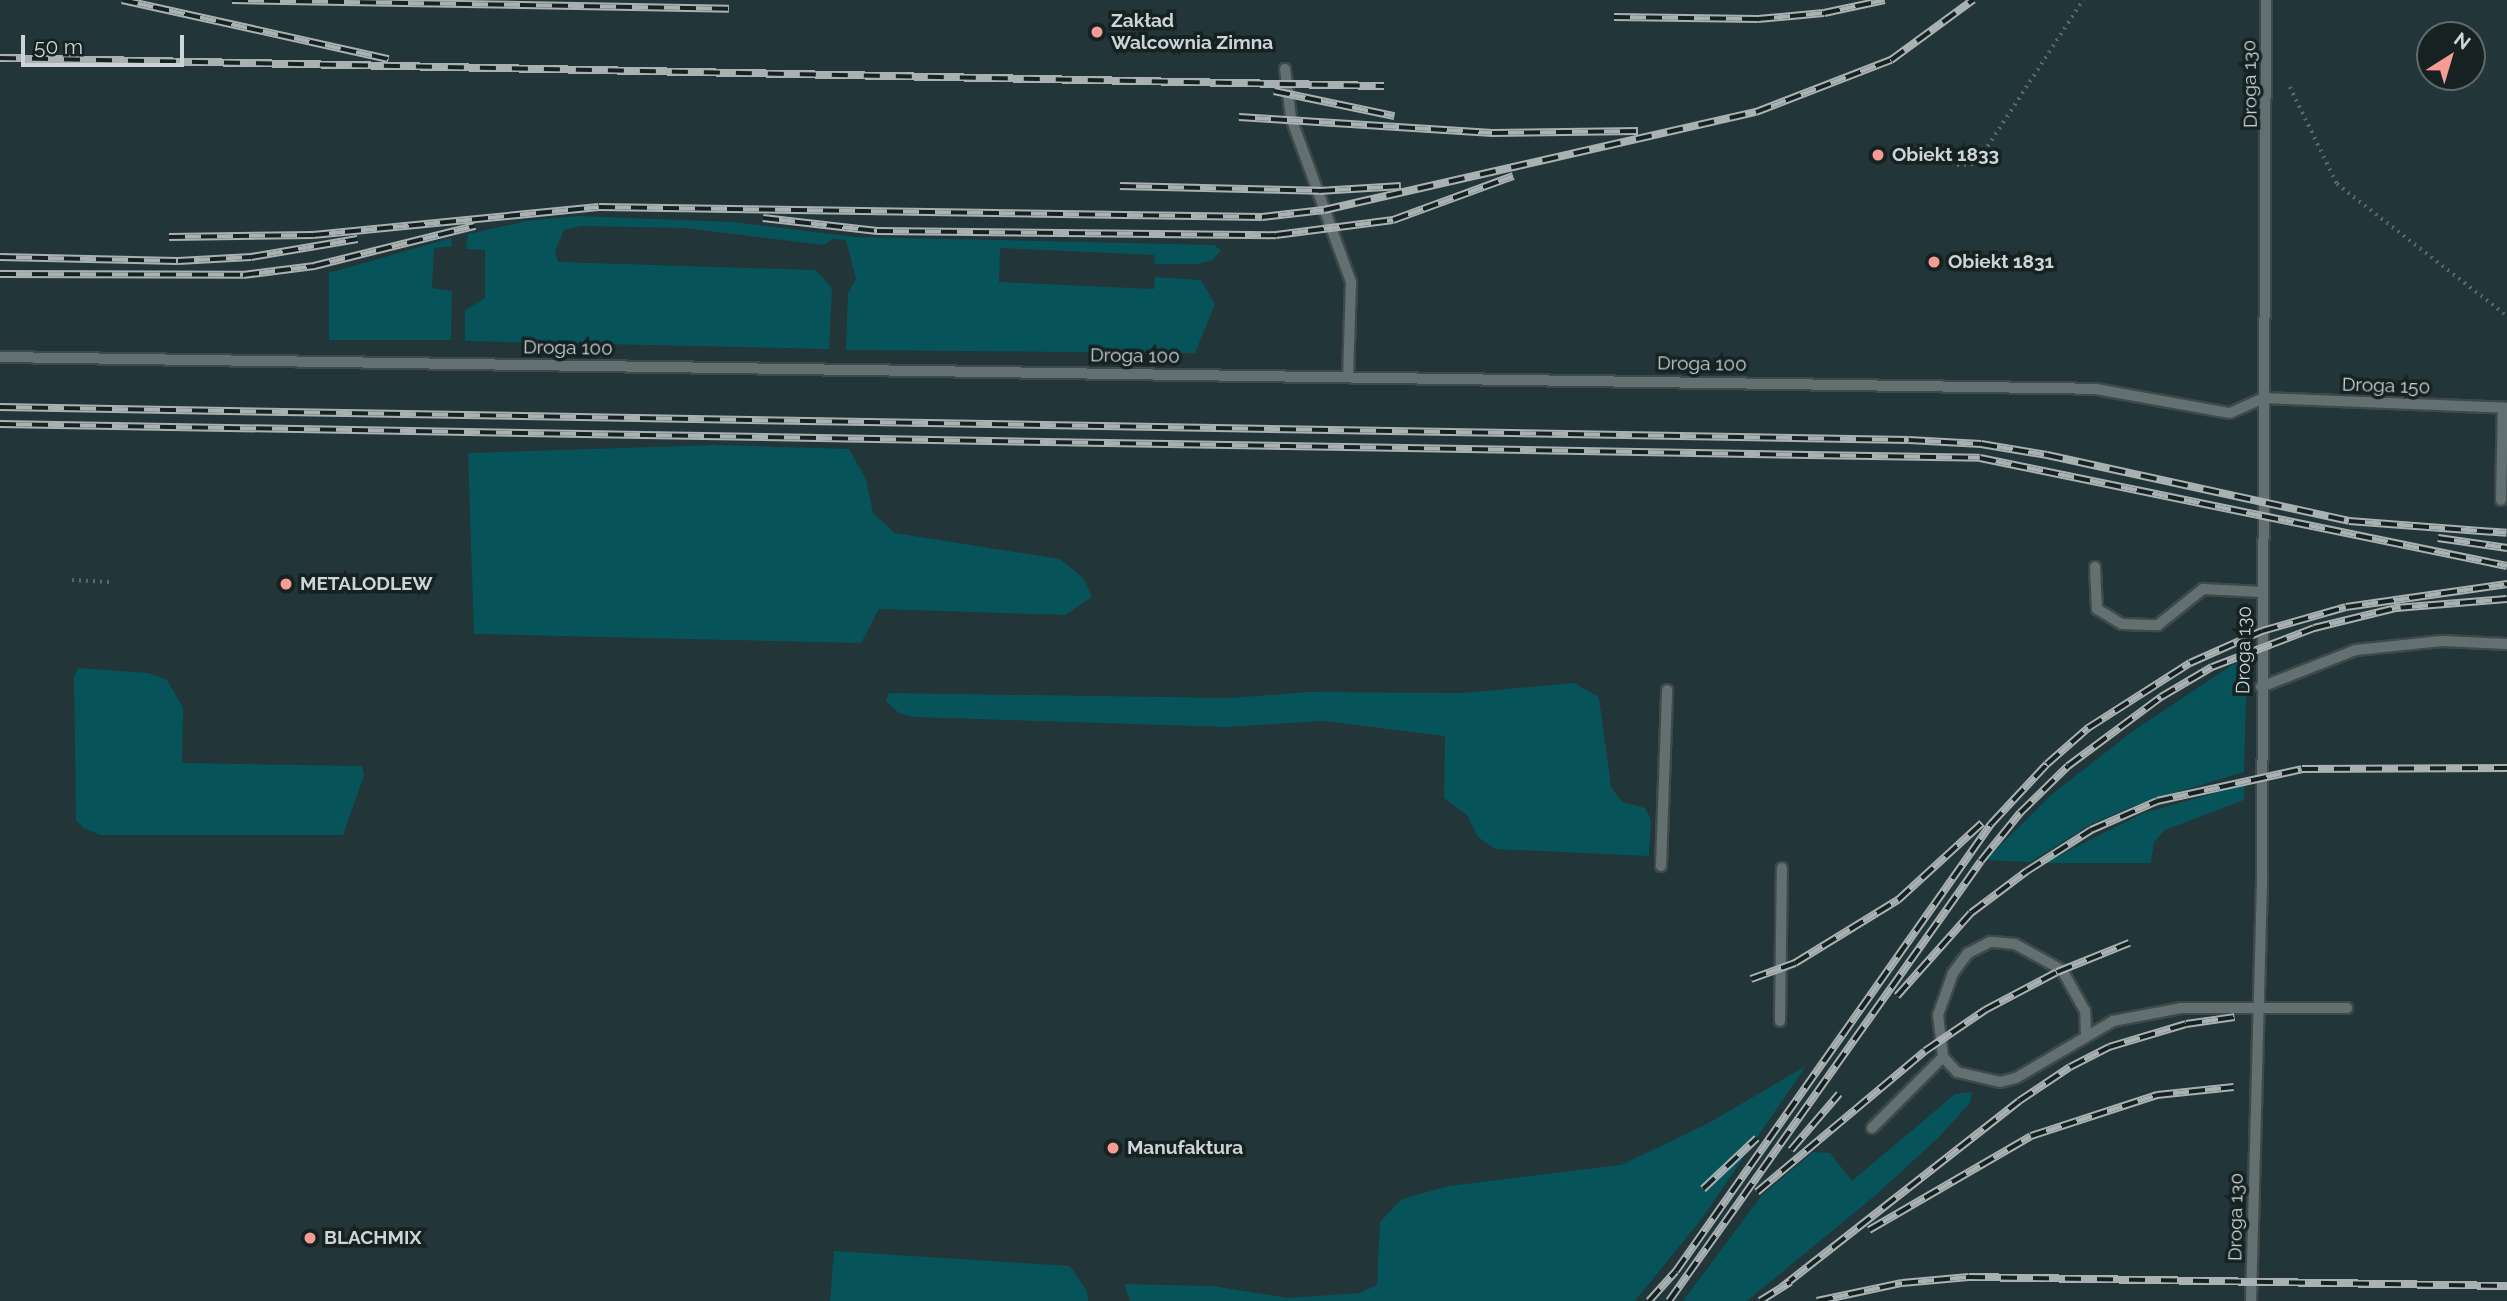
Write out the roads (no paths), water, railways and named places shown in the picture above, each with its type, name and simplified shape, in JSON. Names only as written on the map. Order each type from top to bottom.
[{"type":"lane","name":"Droga 130","points":[[2251,1301],[2259,1004],[2263,398],[2269,181],[2266,0]]},
{"type":"lane","points":[[1284,69],[1291,118],[1350,282],[1348,376]]},
{"type":"lane","name":"Droga 100","points":[[0,357],[1813,383],[1990,391],[2096,389],[2230,413],[2263,398]]},
{"type":"lane","name":"Droga 150","points":[[2263,398],[2505,408]]},
{"type":"lane","points":[[2501,500],[2505,408]]},
{"type":"lane","points":[[2095,567],[2097,609],[2122,624],[2158,625],[2203,589],[2262,592]]},
{"type":"lane","points":[[2261,687],[2356,650],[2442,641],[2507,644]]},
{"type":"lane","points":[[1661,866],[1667,690]]},
{"type":"lane","points":[[1780,1021],[1782,868]]},
{"type":"lane","points":[[2086,1035],[2085,1011],[2062,971],[2015,944],[1990,942],[1968,953],[1943,996],[1938,1038],[1943,1057],[1957,1072],[2000,1082],[2016,1078],[2113,1021],[2181,1008],[2259,1004],[2347,1008]]},
{"type":"lane","points":[[1872,1128],[1943,1057]]},
{"type":"railway","points":[[122,0],[389,59]]},
{"type":"railway","points":[[232,0],[729,9]]},
{"type":"railway","points":[[1614,17],[1758,19],[1824,13],[1885,0]]},
{"type":"railway","points":[[169,237],[313,235],[599,207],[1262,217],[1324,210],[1756,112],[1891,60],[1973,0]]},
{"type":"railway","points":[[0,58],[1384,86]]},
{"type":"railway","points":[[1274,91],[1394,116]]},
{"type":"railway","points":[[1239,117],[1492,133],[1638,131]]},
{"type":"railway","points":[[763,218],[877,231],[1276,235],[1393,220],[1513,176]]},
{"type":"railway","points":[[1120,186],[1319,191],[1401,186]]},
{"type":"railway","points":[[0,274],[243,275],[314,266],[475,226]]},
{"type":"railway","points":[[0,257],[178,261],[251,257],[357,239]]},
{"type":"railway","points":[[0,407],[1909,440],[1981,444],[2047,455],[2349,521],[2507,533]]},
{"type":"railway","points":[[0,424],[1980,458],[2507,566]]},
{"type":"railway","points":[[2438,538],[2507,548]]},
{"type":"railway","points":[[1649,1301],[1676,1271],[1991,824],[2047,764],[2088,728],[2190,663],[2262,631],[2346,607],[2507,584]]},
{"type":"railway","points":[[2396,608],[2507,599]]},
{"type":"railway","points":[[1669,1301],[1981,861],[2020,813],[2068,766],[2161,697],[2212,667],[2314,628],[2400,607]]},
{"type":"railway","points":[[1897,996],[1971,913],[2027,871],[2091,830],[2157,801],[2302,769],[2507,768]]},
{"type":"railway","points":[[1751,979],[1795,963],[1898,900],[1982,823]]},
{"type":"railway","points":[[1757,1192],[1925,1051],[1985,1010],[2057,972],[2129,943]]},
{"type":"railway","points":[[1782,1287],[2019,1101],[2070,1067],[2109,1047],[2186,1024],[2235,1017]]},
{"type":"railway","points":[[1869,1230],[2031,1136],[2157,1095],[2234,1087]]},
{"type":"railway","points":[[1791,1150],[1839,1094]]},
{"type":"railway","points":[[1703,1189],[1757,1138]]},
{"type":"railway","points":[[1817,1301],[1902,1283],[1969,1277],[2507,1286]]},
{"type":"railway","points":[[1760,1301],[1790,1282]]},
{"type":"place","name":"Zakład Walcownia Zimna","points":[[1097,32]]},
{"type":"place","name":"Obiekt 1833","points":[[1878,155]]},
{"type":"place","name":"Obiekt 1831","points":[[1934,262]]},
{"type":"place","name":"METALODLEW","points":[[286,584]]},
{"type":"place","name":"Manufaktura","points":[[1113,1148]]},
{"type":"place","name":"BLACHMIX","points":[[310,1238]]}]
